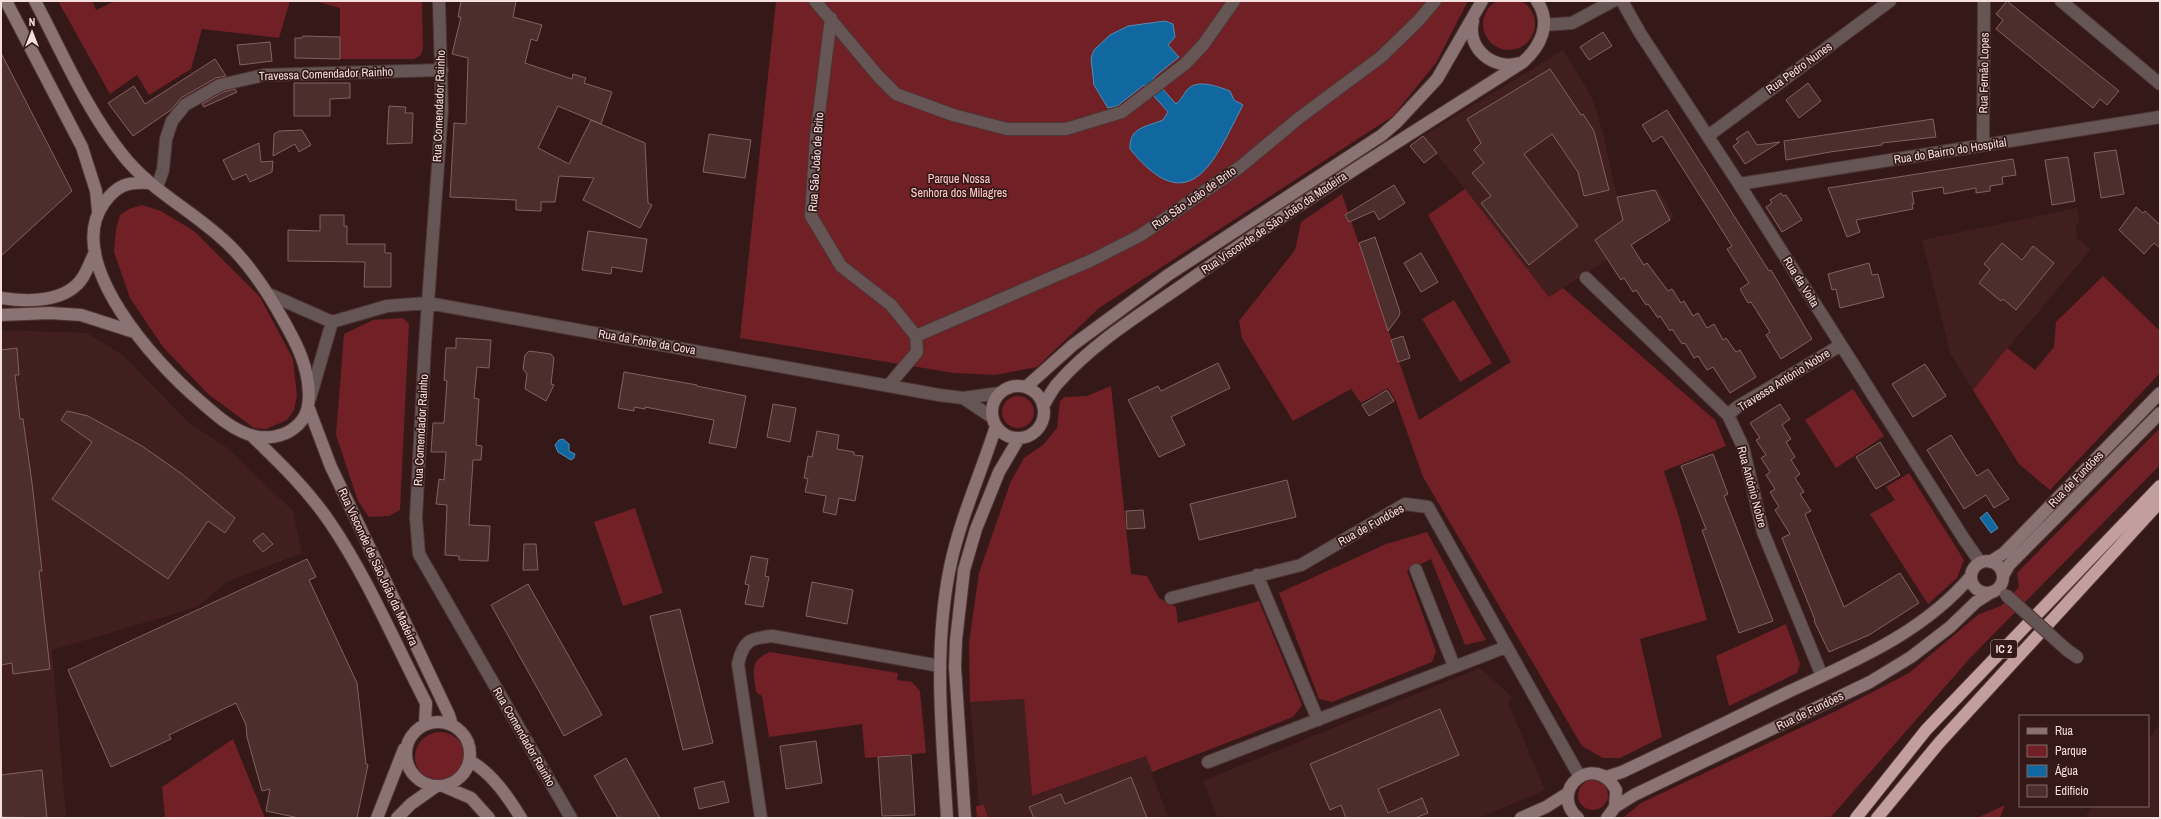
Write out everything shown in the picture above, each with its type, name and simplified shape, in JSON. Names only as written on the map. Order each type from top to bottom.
[{"type":"highway","name":"IC 2","points":[[1856,818],[1926,730],[2160,486]]},
{"type":"highway","name":"IC 2","points":[[1877,818],[1938,743],[2160,502]]},
{"type":"main road","points":[[6,1],[82,147],[96,191],[98,211],[94,237],[95,252],[102,276],[134,332],[177,382],[218,417],[252,436],[265,438],[284,434],[300,422],[309,402]]},
{"type":"main road","name":"Rua Visconde de São João da Madeira","points":[[35,1],[93,110],[120,152],[152,185],[230,246],[271,295],[300,354],[306,374],[309,402],[331,467],[449,715],[452,725]]},
{"type":"main road","name":"Rua Visconde de São João da Madeira","points":[[1026,387],[1073,345],[1162,279],[1382,135],[1397,122],[1437,79],[1482,1]]},
{"type":"main road","name":"Rua Visconde de São João da Madeira","points":[[1019,438],[1036,431],[1041,424],[1043,406],[1057,384],[1088,355],[1124,327],[1226,255],[1364,163],[1523,62],[1537,48],[1544,25],[1543,10],[1538,1]]},
{"type":"main road","name":"Rua Visconde de São João da Madeira","points":[[1474,16],[1472,37],[1477,49],[1481,53],[1503,64],[1523,62]]},
{"type":"main road","points":[[98,211],[112,191],[128,183],[152,185]]},
{"type":"main road","points":[[1,298],[49,299],[70,290],[83,278],[95,252]]},
{"type":"main road","points":[[1,315],[50,313],[81,314],[134,332]]},
{"type":"main road","points":[[946,818],[940,638],[950,567],[962,523],[994,422],[993,404],[1000,393],[1012,387],[1026,387],[1040,398],[1043,406]]},
{"type":"main road","name":"Rua de Fundões","points":[[1580,777],[1593,773],[1606,777],[1622,772],[1879,649],[1910,629],[1954,595],[1970,576],[1973,568],[2004,553],[2160,393]]},
{"type":"main road","name":"Rua de Fundões","points":[[1607,818],[1615,807],[1642,792],[1870,682],[1911,657],[1950,627],[1979,599],[1999,592],[2003,576],[2009,565],[2160,413]]},
{"type":"main road","points":[[965,818],[955,667],[956,640],[964,570],[976,529],[998,472],[1019,438],[1010,437],[1002,432],[994,422]]},
{"type":"main road","name":"Rua Visconde de São João da Madeira","points":[[252,436],[309,495],[331,523],[348,551],[426,703],[425,724]]},
{"type":"main road","points":[[1985,562],[1999,567],[2003,576]]},
{"type":"main road","points":[[1970,576],[1976,590],[1985,594],[1999,592]]},
{"type":"main road","points":[[377,818],[408,742],[414,731],[425,724],[439,722],[452,725],[466,738],[469,747],[470,761],[460,778],[439,787],[411,804],[397,818]]},
{"type":"main road","points":[[408,742],[405,756],[409,770],[419,781],[471,798],[489,818]]},
{"type":"main road","points":[[470,761],[486,772],[512,803],[521,818]]},
{"type":"main road","points":[[1578,818],[1569,807],[1568,793],[1570,786],[1580,777]]},
{"type":"main road","points":[[1606,777],[1616,790],[1615,807]]},
{"type":"main road","points":[[1521,818],[1546,807],[1568,793]]},
{"type":"street","name":"Rua Comendador Rainho","points":[[439,1],[442,110],[428,303],[416,518],[419,554],[571,818]]},
{"type":"street","points":[[815,1],[879,77],[896,94],[953,115],[1007,129],[1066,129],[1122,112],[1186,64],[1203,45],[1234,1]]},
{"type":"street","name":"Rua São João de Brito","points":[[830,18],[816,137],[811,216],[841,266],[891,305],[916,336],[1092,260],[1141,236],[1240,167],[1299,118],[1381,57],[1419,20],[1435,1]]},
{"type":"street","points":[[1544,25],[1572,23],[1613,1]]},
{"type":"street","name":"Rua da Volta","points":[[1622,1],[1640,33],[1739,184],[1841,345],[1985,562]]},
{"type":"street","name":"Rua Pedro Nunes","points":[[1708,136],[1890,1]]},
{"type":"street","name":"Rua Fernão Lopes","points":[[1983,145],[1984,1]]},
{"type":"street","points":[[2061,1],[2160,84]]},
{"type":"street","name":"Travessa Comendador Rainho","points":[[152,185],[163,170],[166,139],[172,121],[185,105],[220,85],[264,75],[442,70]]},
{"type":"street","name":"Rua do Bairro do Hospital","points":[[1739,184],[2160,117]]},
{"type":"street","name":"Rua António Nobre","points":[[1586,278],[1728,415],[1743,447],[1763,532],[1822,676]]},
{"type":"street","points":[[271,295],[332,322],[309,402]]},
{"type":"street","name":"Rua da Fonte da Cova","points":[[332,322],[387,306],[428,303],[888,386],[963,398],[1000,393]]},
{"type":"street","points":[[888,386],[917,352],[916,336]]},
{"type":"street","name":"Travessa António Nobre","points":[[1728,415],[1738,407],[1841,345]]},
{"type":"street","name":"Rua da Fonte da Cova","points":[[963,398],[994,422]]},
{"type":"street","name":"Rua de Fundões","points":[[1171,598],[1301,565],[1405,504],[1428,508],[1580,777]]},
{"type":"street","points":[[1416,570],[1454,666]]},
{"type":"street","points":[[1257,575],[1318,720]]},
{"type":"street","points":[[1999,592],[2072,653]]},
{"type":"street","points":[[761,818],[738,664],[741,648],[755,637],[772,636],[940,666]]},
{"type":"street","points":[[1208,762],[1506,647]]},
{"type":"shaded area","points":[[1563,50],[1593,99],[1604,137],[1617,197],[1658,189],[1674,217],[1549,297],[1423,136]]},
{"type":"shaded area","points":[[2077,208],[2080,223],[2076,225],[2077,238],[2091,249],[1973,390],[1950,353],[1922,240]]},
{"type":"shaded area","points":[[1,330],[87,333],[124,356],[189,423],[226,447],[293,511],[302,553],[228,581],[197,607],[52,650],[66,818],[1,818]]},
{"type":"shaded area","points":[[1480,668],[1512,697],[1508,703],[1545,790],[1479,818],[1218,818],[1203,781]]},
{"type":"shaded area","points":[[1024,699],[1032,796],[1146,756],[1168,818],[980,818],[970,702]]},
{"type":"shaded area","points":[[2160,724],[2160,818],[2084,818],[2093,807],[2149,807],[2149,739]]},
{"type":"green space","points":[[1504,-1],[1519,0],[1527,6],[1533,14],[1535,24],[1533,34],[1527,42],[1519,48],[1509,50],[1499,48],[1491,42],[1485,34],[1483,24],[1485,14],[1491,6],[1499,0]]},
{"type":"green space","points":[[58,1],[92,1],[96,10],[115,1],[290,1],[279,38],[202,29],[191,69],[149,95],[137,75],[110,94]]},
{"type":"green space","points":[[315,1],[422,1],[423,48],[421,55],[414,59],[340,59],[340,8]]},
{"type":"green space","name":"Parque Nossa Senhora dos Milagres","points":[[776,1],[1468,1],[1436,63],[1393,116],[1099,308],[1037,367],[995,375],[954,373],[740,338]]},
{"type":"green space","points":[[1465,189],[1549,297],[1563,288],[1715,420],[1726,446],[1664,471],[1678,514],[1707,620],[1640,639],[1662,737],[1620,758],[1603,758],[1582,746],[1423,477],[1396,401],[1388,388],[1361,403],[1351,389],[1293,421],[1242,338],[1239,321],[1295,250],[1301,222],[1342,194],[1419,420],[1511,362],[1428,215]]},
{"type":"green space","points":[[142,205],[161,211],[194,231],[260,297],[293,359],[297,396],[294,410],[287,420],[266,429],[254,428],[208,394],[163,347],[130,298],[114,252],[116,229],[120,215],[129,209]]},
{"type":"green space","points":[[2103,276],[2160,331],[2160,373],[2050,490],[2019,464],[1973,390],[2007,348],[2035,370],[2054,347],[2056,322]]},
{"type":"green space","points":[[1454,300],[1492,363],[1460,382],[1422,319]]},
{"type":"green space","points":[[403,318],[409,324],[400,510],[389,516],[369,517],[358,501],[336,435],[344,334],[373,320]]},
{"type":"green space","points":[[1111,386],[1131,574],[1147,576],[1159,598],[1176,607],[1178,623],[1259,601],[1302,705],[1293,717],[1152,772],[1146,756],[1032,796],[1024,699],[970,702],[969,643],[979,573],[1011,481],[1024,458],[1044,444],[1057,428],[1060,401],[1065,397],[1087,396]]},
{"type":"green space","points":[[1853,389],[1884,436],[1836,468],[1805,420]]},
{"type":"green space","points":[[1015,396],[1021,396],[1030,400],[1034,412],[1030,424],[1021,428],[1015,428],[1006,424],[1002,415],[1002,409],[1006,400]]},
{"type":"green space","points":[[2160,428],[2160,465],[1971,657],[1830,818],[1623,818],[1641,803],[1836,711],[1909,673],[1979,614],[2001,606],[2019,587],[2017,573]]},
{"type":"green space","points":[[1909,473],[1964,560],[1957,578],[1928,604],[1870,514],[1895,500],[1886,487]]},
{"type":"green space","points":[[635,508],[663,593],[623,606],[594,522]]},
{"type":"green space","points":[[1427,532],[1486,640],[1465,645],[1431,559],[1407,571],[1436,651],[1432,662],[1332,702],[1319,699],[1279,593],[1386,544]]},
{"type":"green space","points":[[1786,624],[1800,664],[1797,673],[1729,706],[1716,656]]},
{"type":"green space","points":[[770,652],[898,673],[897,680],[912,682],[920,691],[926,753],[865,758],[862,724],[769,737],[762,696],[756,692],[754,668],[758,659]]},
{"type":"green space","points":[[440,732],[450,734],[458,739],[463,747],[465,757],[463,767],[458,775],[450,780],[440,782],[430,780],[422,775],[417,767],[415,757],[417,747],[422,739],[430,734]]},
{"type":"green space","points":[[233,739],[265,818],[165,818],[162,787]]},
{"type":"green space","points":[[1593,780],[1599,781],[1607,789],[1607,801],[1599,809],[1593,810],[1587,809],[1579,801],[1578,795],[1579,789],[1587,781]]},
{"type":"green space","points":[[984,805],[988,818],[977,818],[976,806]]},
{"type":"green space","points":[[2005,805],[2000,818],[1977,818]]},
{"type":"water","points":[[1165,21],[1173,24],[1175,37],[1168,45],[1179,57],[1153,78],[1176,104],[1191,86],[1208,84],[1230,91],[1234,100],[1243,105],[1222,145],[1211,162],[1199,175],[1185,182],[1169,181],[1151,171],[1130,149],[1132,136],[1136,132],[1145,126],[1163,120],[1168,112],[1144,85],[1117,106],[1108,108],[1094,85],[1091,58],[1094,50],[1110,35],[1128,26]]},
{"type":"water","points":[[563,439],[569,444],[569,451],[575,454],[574,458],[571,460],[558,452],[555,445],[559,440]]},
{"type":"water","points":[[1987,512],[1998,528],[1991,533],[1980,518]]},
{"type":"building","points":[[461,1],[516,1],[513,17],[542,25],[537,41],[531,39],[525,63],[572,79],[573,74],[586,78],[584,83],[612,92],[601,124],[558,106],[538,148],[569,164],[591,120],[645,143],[648,203],[652,205],[640,228],[583,200],[594,178],[559,176],[555,202],[541,202],[541,211],[516,210],[516,200],[450,197],[454,123],[466,124],[468,58],[452,54],[461,17],[458,17]]},
{"type":"building","points":[[2007,1],[2119,91],[2107,105],[2100,99],[2093,108],[1996,29],[2003,20],[1996,14]]},
{"type":"building","points":[[1603,32],[1612,46],[1589,60],[1580,47]]},
{"type":"building","points":[[303,36],[340,37],[340,59],[295,58],[295,38],[302,38]]},
{"type":"building","points":[[270,42],[272,61],[240,65],[237,45]]},
{"type":"building","points":[[1,53],[72,191],[1,256]]},
{"type":"building","points":[[215,59],[226,76],[216,78],[181,98],[171,110],[133,136],[108,103],[134,86],[145,104]]},
{"type":"building","points":[[1550,69],[1581,115],[1583,114],[1594,131],[1609,190],[1584,196],[1578,172],[1552,134],[1524,154],[1578,226],[1529,265],[1481,203],[1491,196],[1472,173],[1484,163],[1474,150],[1481,143],[1467,119]]},
{"type":"building","points":[[294,83],[350,83],[350,98],[330,99],[330,116],[294,116]]},
{"type":"building","points":[[1808,83],[1821,101],[1799,118],[1786,100]]},
{"type":"building","points":[[235,89],[237,92],[204,107],[202,104],[223,92]]},
{"type":"building","points":[[389,106],[406,107],[405,113],[413,113],[412,143],[387,144]]},
{"type":"building","points":[[1667,110],[1769,271],[1771,270],[1812,339],[1781,359],[1766,335],[1770,332],[1751,302],[1748,303],[1740,289],[1749,283],[1727,249],[1732,246],[1662,136],[1653,142],[1642,125]]},
{"type":"building","points":[[1933,119],[1936,137],[1882,143],[1882,145],[1786,160],[1784,141]]},
{"type":"building","points":[[302,130],[311,145],[299,152],[295,144],[273,156],[274,134],[279,131]]},
{"type":"building","points":[[1748,131],[1757,145],[1780,142],[1745,164],[1733,146],[1739,142],[1736,139]]},
{"type":"building","points":[[709,134],[751,140],[745,178],[703,172]]},
{"type":"building","points":[[1423,136],[1437,153],[1424,163],[1410,146]]},
{"type":"building","points":[[259,143],[261,162],[273,161],[272,172],[250,182],[246,174],[233,180],[223,160]]},
{"type":"building","points":[[2116,150],[2124,194],[2101,198],[2094,153]]},
{"type":"building","points":[[2068,157],[2075,201],[2052,205],[2045,160]]},
{"type":"building","points":[[2013,159],[2016,175],[2002,177],[2003,184],[1990,186],[1990,191],[1976,193],[1976,188],[1944,194],[1943,187],[1912,192],[1914,204],[1912,204],[1913,209],[1856,220],[1860,232],[1847,237],[1828,188]]},
{"type":"building","points":[[1394,185],[1405,203],[1379,220],[1374,211],[1349,222],[1345,215]]},
{"type":"building","points":[[1655,190],[1670,220],[1631,245],[1644,265],[1647,263],[1668,291],[1672,289],[1681,303],[1684,301],[1693,316],[1698,313],[1707,328],[1714,324],[1723,340],[1726,338],[1736,352],[1740,350],[1756,377],[1730,393],[1713,367],[1707,370],[1698,356],[1694,358],[1685,343],[1682,344],[1672,329],[1670,331],[1660,316],[1658,318],[1648,304],[1646,305],[1636,290],[1633,292],[1624,278],[1621,280],[1595,240],[1623,220],[1617,197]]},
{"type":"building","points":[[1781,193],[1783,196],[1786,195],[1802,220],[1782,232],[1766,207],[1772,203],[1770,200]]},
{"type":"building","points":[[2136,207],[2143,213],[2145,211],[2160,225],[2160,248],[2154,243],[2144,254],[2119,230]]},
{"type":"building","points":[[320,215],[344,215],[344,226],[347,226],[347,244],[385,244],[385,253],[391,253],[391,287],[364,287],[365,262],[288,261],[288,230],[320,231]]},
{"type":"building","points":[[588,231],[647,239],[642,272],[612,267],[611,274],[582,270]]},
{"type":"building","points":[[1375,237],[1400,312],[1399,316],[1388,331],[1359,243]]},
{"type":"building","points":[[2002,243],[2022,260],[2033,246],[2054,263],[2016,310],[2003,299],[2001,301],[1979,283],[1990,269],[1984,264]]},
{"type":"building","points":[[1421,253],[1438,282],[1421,292],[1404,263]]},
{"type":"building","points":[[1869,263],[1872,275],[1878,274],[1884,297],[1840,308],[1836,289],[1832,290],[1828,274]]},
{"type":"building","points":[[1403,336],[1410,358],[1398,362],[1391,340]]},
{"type":"building","points":[[456,338],[491,340],[489,368],[477,367],[474,398],[479,399],[476,445],[482,446],[481,460],[473,460],[469,525],[490,526],[488,561],[459,560],[459,556],[445,555],[447,505],[436,504],[439,479],[444,480],[446,452],[431,452],[433,423],[444,423],[447,381],[444,380],[446,348],[456,348]]},
{"type":"building","points":[[17,348],[19,375],[15,375],[20,419],[23,419],[32,483],[42,571],[39,571],[50,669],[13,674],[12,663],[1,665],[1,350]]},
{"type":"building","points":[[529,351],[551,354],[554,358],[551,384],[554,385],[546,401],[525,389],[527,374],[523,369],[525,355]]},
{"type":"building","points":[[1218,363],[1230,388],[1171,417],[1185,445],[1159,457],[1128,400],[1158,386],[1161,391]]},
{"type":"building","points":[[1925,364],[1946,396],[1913,417],[1892,384]]},
{"type":"building","points":[[624,372],[697,385],[746,396],[736,448],[709,443],[714,420],[645,407],[645,409],[634,407],[634,411],[618,408]]},
{"type":"building","points":[[1387,390],[1394,401],[1369,416],[1362,405]]},
{"type":"building","points":[[773,404],[796,408],[790,442],[767,437]]},
{"type":"building","points":[[1780,404],[1790,419],[1782,425],[1791,439],[1786,442],[1795,457],[1791,460],[1800,474],[1795,478],[1804,492],[1800,494],[1811,511],[1805,514],[1844,607],[1900,573],[1919,603],[1869,635],[1829,652],[1814,621],[1815,620],[1782,538],[1790,534],[1775,510],[1779,507],[1770,492],[1775,489],[1766,475],[1770,472],[1761,458],[1766,455],[1756,440],[1760,438],[1750,423]]},
{"type":"building","points":[[67,411],[88,416],[142,446],[182,474],[235,518],[225,533],[208,521],[168,579],[52,499],[92,442],[61,420]]},
{"type":"building","points":[[817,431],[839,435],[837,449],[854,452],[854,455],[863,456],[855,501],[839,498],[836,515],[823,512],[826,496],[805,492],[808,479],[804,478],[808,456],[812,457]]},
{"type":"building","points":[[1951,435],[1977,476],[1988,469],[2009,499],[1994,508],[1986,495],[1964,509],[1927,450]]},
{"type":"building","points":[[1880,442],[1900,475],[1876,489],[1856,457]]},
{"type":"building","points":[[1713,454],[1728,494],[1724,496],[1773,621],[1739,633],[1702,530],[1706,529],[1681,466]]},
{"type":"building","points":[[1287,480],[1296,517],[1199,540],[1190,504]]},
{"type":"building","points":[[1143,510],[1145,528],[1127,529],[1126,511]]},
{"type":"building","points":[[263,533],[273,544],[263,552],[253,541]]},
{"type":"building","points":[[524,544],[536,544],[538,570],[523,570]]},
{"type":"building","points":[[751,556],[768,559],[765,576],[769,577],[763,607],[745,604],[749,585],[745,584]]},
{"type":"building","points":[[307,559],[316,577],[309,580],[357,683],[366,764],[368,765],[357,818],[299,818],[266,811],[270,789],[262,791],[247,737],[246,725],[236,703],[169,735],[171,739],[111,767],[68,670]]},
{"type":"building","points":[[812,582],[853,590],[847,624],[806,616]]},
{"type":"building","points":[[528,584],[602,715],[564,736],[491,605]]},
{"type":"building","points":[[680,609],[713,743],[683,750],[650,616]]},
{"type":"building","points":[[1440,709],[1459,755],[1378,789],[1388,813],[1422,798],[1428,813],[1415,818],[1346,818],[1341,805],[1330,810],[1310,764]]},
{"type":"building","points":[[816,741],[822,783],[786,789],[780,746]]},
{"type":"building","points":[[911,755],[915,815],[882,816],[878,757]]},
{"type":"building","points":[[626,758],[660,818],[618,818],[594,776]]},
{"type":"building","points":[[42,770],[47,818],[1,817],[1,775]]},
{"type":"building","points":[[1131,777],[1147,818],[1034,818],[1029,807],[1061,794],[1065,804]]},
{"type":"building","points":[[724,781],[729,802],[699,809],[694,788]]}]
